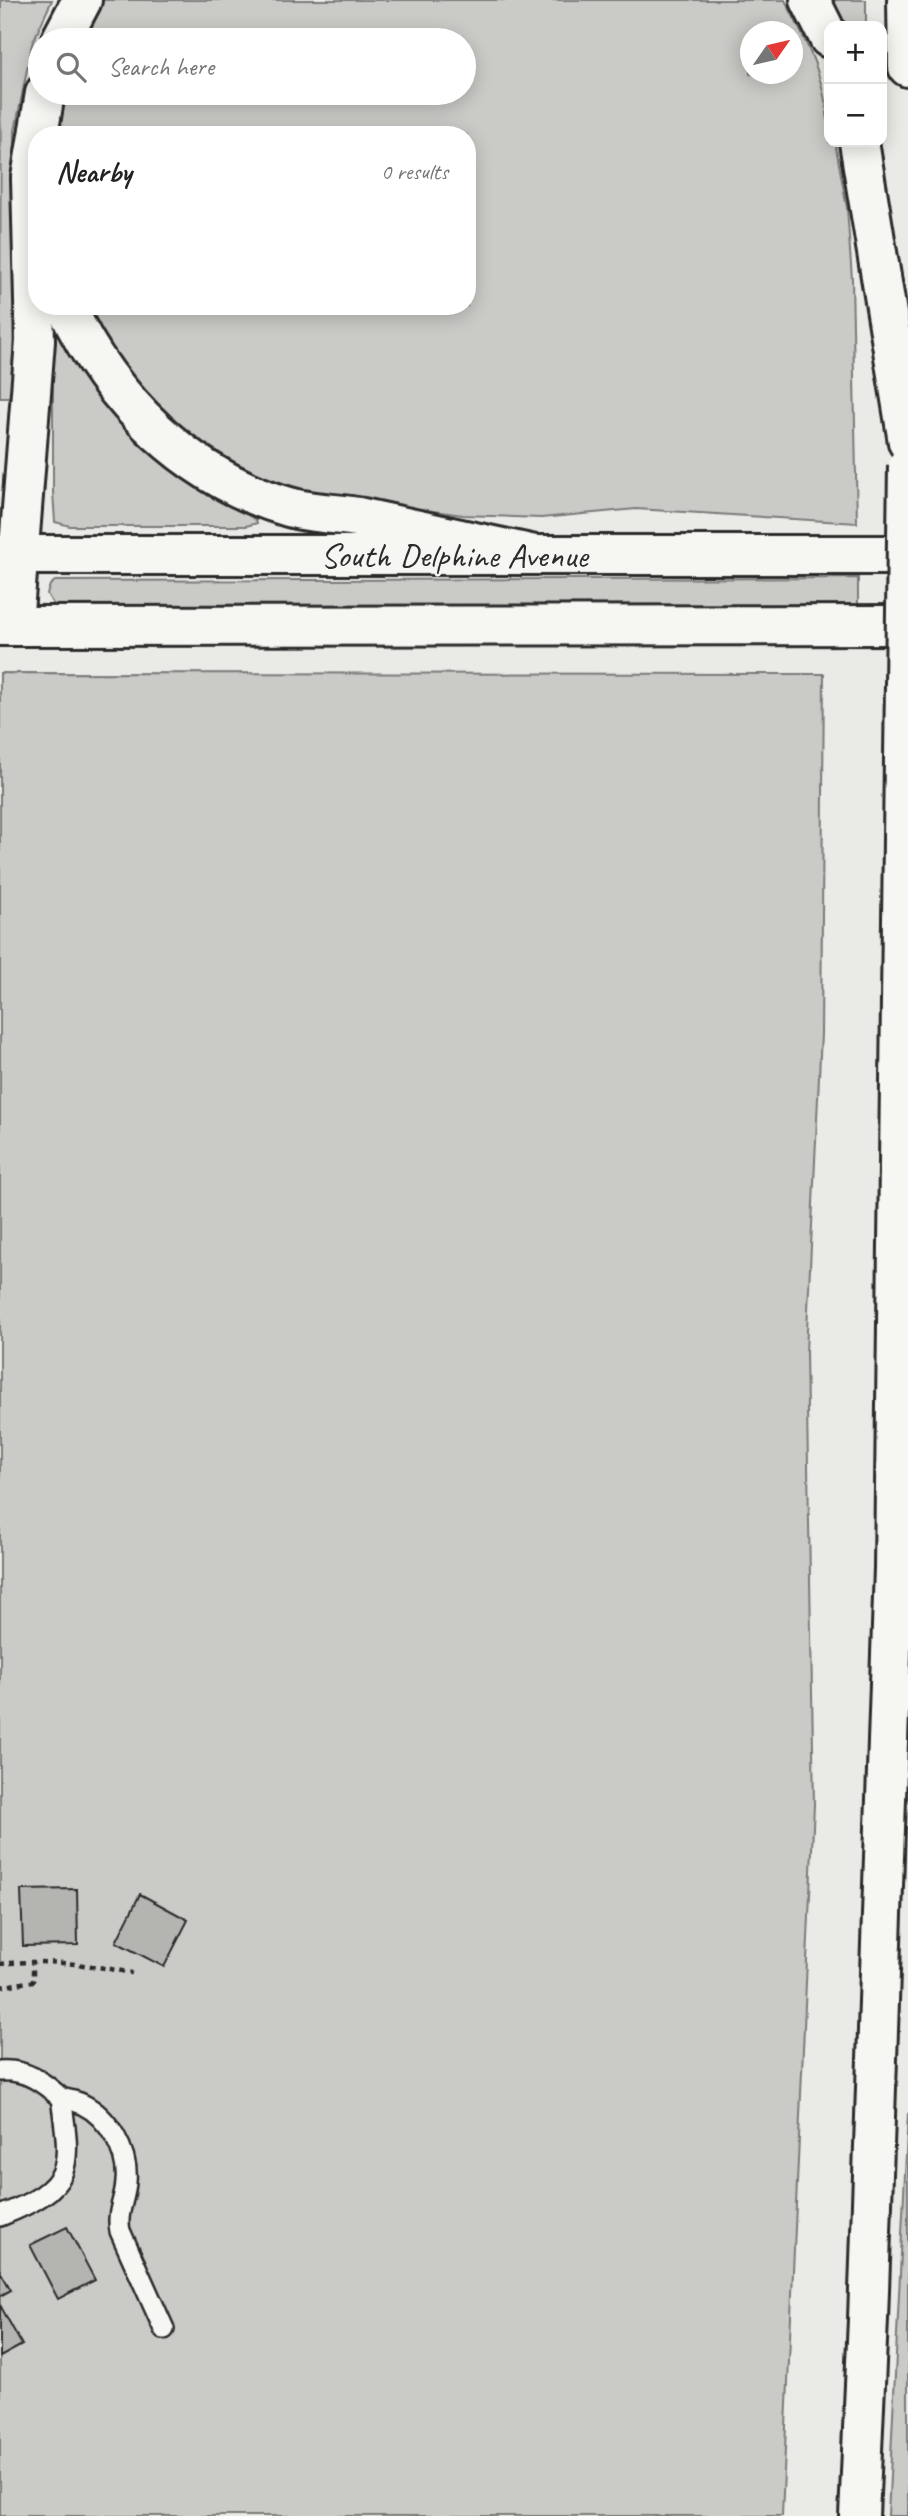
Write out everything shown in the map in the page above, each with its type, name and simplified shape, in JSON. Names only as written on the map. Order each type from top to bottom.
[{"type":"main road","points":[[67,28],[82,0]]},
{"type":"main road","points":[[810,0],[824,28]]},
{"type":"main road","points":[[907,0],[908,67]]},
{"type":"main road","points":[[41,126],[44,105]]},
{"type":"main road","points":[[860,147],[908,442]]},
{"type":"main road","points":[[6,625],[9,555],[34,341],[34,315]]},
{"type":"main road","points":[[70,315],[102,371],[138,414],[179,451],[226,482],[290,508],[359,517],[535,555]]},
{"type":"main road","points":[[859,2516],[870,2277],[894,1568],[908,465]]},
{"type":"main road","name":"South Delphine Avenue","points":[[9,555],[908,555]]},
{"type":"main road","name":"South Delphine Avenue","points":[[6,625],[908,625]]},
{"type":"lane","points":[[0,2071],[12,2070],[40,2080],[61,2098],[84,2105],[109,2127],[121,2148],[126,2167],[126,2184],[117,2220],[164,2329]]},
{"type":"lane","points":[[0,2216],[35,2200],[61,2179],[68,2158],[61,2098]]},
{"type":"path","points":[[0,1964],[33,1961],[92,1965],[131,1973]]},
{"type":"path","points":[[0,1987],[33,1981],[33,1961]]},
{"type":"shaded area","points":[[1,0],[52,0],[39,28],[28,28],[28,64],[15,131],[13,397],[0,397]]},
{"type":"shaded area","points":[[101,0],[785,0],[795,21],[740,21],[740,84],[803,84],[803,37],[822,85],[824,147],[836,147],[847,208],[852,279],[857,523],[636,509],[541,518],[463,515],[335,498],[277,483],[234,462],[158,409],[125,374],[90,315],[476,315],[476,126],[58,126],[62,105],[476,105],[476,28],[86,28]]},
{"type":"shaded area","points":[[829,0],[866,0],[866,21],[839,21]]},
{"type":"shaded area","points":[[55,329],[149,450],[187,479],[257,523],[246,526],[70,526],[55,522]]},
{"type":"shaded area","points":[[858,578],[858,605],[59,606],[53,604],[47,594],[50,585],[55,581]]},
{"type":"shaded area","points":[[0,673],[824,674],[821,1034],[806,1352],[814,1805],[782,2516],[0,2516]]},
{"type":"shaded area","points":[[908,2113],[908,2516],[888,2516]]},
{"type":"building","points":[[77,1889],[78,1945],[23,1946],[21,1890]]},
{"type":"building","points":[[140,1894],[188,1920],[164,1967],[116,1942]]},
{"type":"building","points":[[67,2227],[95,2280],[58,2299],[30,2245]]},
{"type":"building","points":[[0,2271],[11,2290],[0,2296]]},
{"type":"building","points":[[0,2305],[22,2345],[0,2357]]}]
